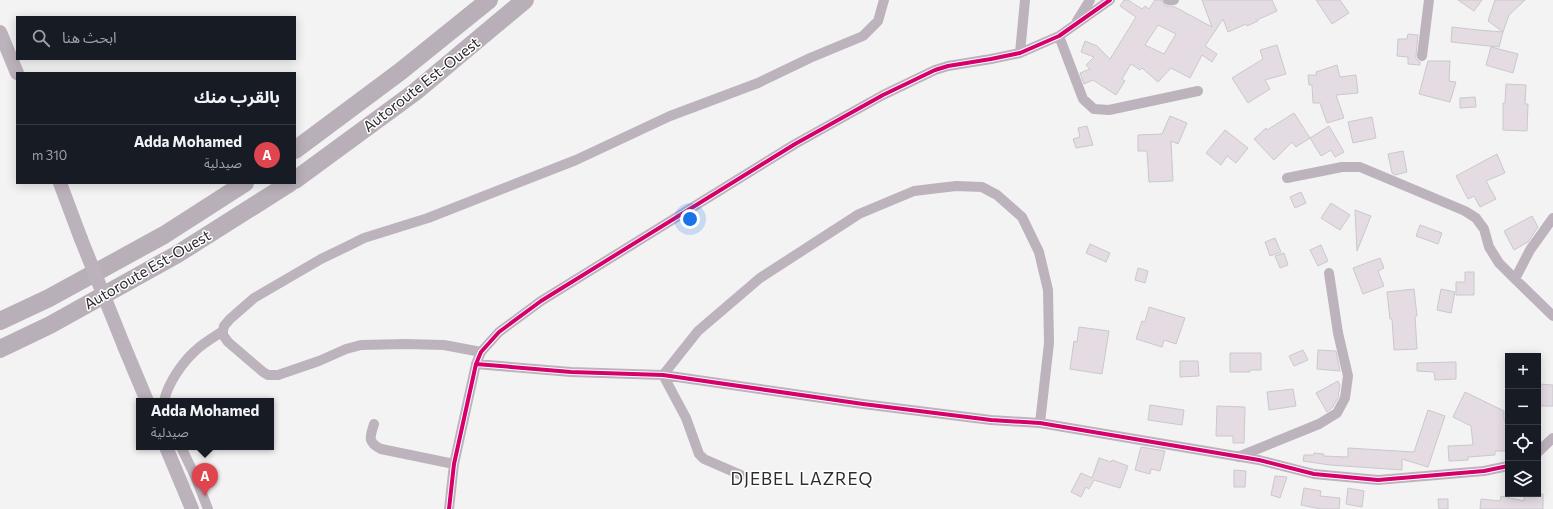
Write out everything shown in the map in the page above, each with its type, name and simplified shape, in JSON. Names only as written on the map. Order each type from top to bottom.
[{"type":"highway","name":"Autoroute Est-Ouest","points":[[296,149],[401,71],[489,0]]},
{"type":"highway","name":"Autoroute Est-Ouest","points":[[296,179],[415,92],[525,0]]},
{"type":"highway","name":"Autoroute Est-Ouest","points":[[0,321],[49,298],[164,235],[244,184]]},
{"type":"highway","name":"Autoroute Est-Ouest","points":[[0,349],[50,325],[176,255],[288,184]]},
{"type":"main road","points":[[0,32],[17,72]]},
{"type":"main road","points":[[60,184],[146,398]]},
{"type":"main road","points":[[167,450],[192,509]]},
{"type":"street","points":[[481,352],[444,345],[361,345],[346,349],[319,361],[278,375],[272,375],[264,372],[228,342],[223,331],[224,326],[230,319],[254,298],[321,258],[364,238],[428,218],[576,160],[670,116],[758,83],[810,58],[863,36],[878,21],[884,0]]},
{"type":"street","points":[[1020,53],[1025,0]]},
{"type":"street","points":[[1075,25],[1090,0]]},
{"type":"street","points":[[449,509],[454,464],[476,364],[481,352],[498,332],[541,301],[795,144],[876,98],[935,70],[948,66],[991,60],[1020,53],[1059,36],[1110,0]]},
{"type":"street","points":[[1168,0],[1174,0]]},
{"type":"street","points":[[1422,56],[1429,0]]},
{"type":"street","points":[[1059,36],[1083,99],[1094,109],[1109,110],[1198,91]]},
{"type":"street","points":[[1287,178],[1342,167],[1360,167],[1465,211],[1476,218],[1484,229],[1489,247],[1499,263],[1553,316]]},
{"type":"street","points":[[663,375],[698,331],[760,278],[859,214],[914,191],[956,186],[982,187],[997,195],[1022,217],[1039,252],[1048,290],[1049,343],[1040,423]]},
{"type":"street","points":[[1515,279],[1530,250],[1553,218]]},
{"type":"street","points":[[1238,457],[1319,424],[1337,413],[1345,398],[1348,376],[1338,333],[1328,272]]},
{"type":"street","points":[[165,398],[181,367],[195,351],[223,331]]},
{"type":"street","points":[[476,364],[571,372],[663,375],[991,420],[1040,423],[1259,460],[1314,474],[1378,480],[1484,471],[1505,467]]},
{"type":"street","points":[[663,375],[686,418],[699,454],[704,458],[741,475]]},
{"type":"street","points":[[374,424],[370,436],[371,442],[374,446],[380,449],[454,464]]},
{"type":"street","points":[[1541,449],[1553,438]]},
{"type":"street","points":[[182,450],[208,509]]},
{"type":"building","points":[[1124,0],[1128,0],[1142,9],[1145,6],[1149,9],[1155,0],[1162,0],[1165,6],[1173,6],[1212,27],[1202,0],[1272,0],[1277,11],[1247,26],[1246,24],[1228,32],[1223,19],[1205,46],[1217,54],[1212,62],[1202,55],[1190,78],[1171,68],[1158,82],[1142,68],[1140,70],[1131,64],[1122,79],[1125,81],[1116,95],[1093,80],[1084,84],[1080,73],[1090,69],[1086,65],[1094,57],[1081,52],[1085,41],[1097,46],[1110,59],[1136,17],[1120,6]],"holes":[[[1158,25],[1176,34],[1164,54],[1145,45]]]},
{"type":"building","points":[[1316,0],[1340,0],[1349,13],[1332,24]]},
{"type":"building","points":[[1458,0],[1482,0],[1474,11]]},
{"type":"building","points":[[1495,0],[1525,0],[1509,15],[1503,32],[1488,21]]},
{"type":"building","points":[[1452,27],[1503,32],[1499,47],[1451,42]]},
{"type":"building","points":[[1408,34],[1418,35],[1416,59],[1420,62],[1420,65],[1408,64],[1408,57],[1397,56],[1398,39],[1407,39]]},
{"type":"building","points":[[1277,45],[1286,74],[1265,80],[1270,89],[1248,103],[1232,78],[1263,59],[1260,50]]},
{"type":"building","points":[[1491,47],[1518,54],[1513,73],[1486,65]]},
{"type":"building","points":[[1428,61],[1450,61],[1449,81],[1456,82],[1450,102],[1419,94]]},
{"type":"building","points":[[1337,65],[1340,77],[1356,75],[1358,93],[1336,95],[1344,118],[1327,123],[1320,103],[1313,103],[1312,85],[1309,85],[1308,75],[1317,75],[1316,72]]},
{"type":"building","points":[[1506,84],[1526,85],[1525,104],[1528,104],[1527,131],[1503,130],[1503,103],[1505,103]]},
{"type":"building","points":[[1475,97],[1476,107],[1460,108],[1460,98]]},
{"type":"building","points":[[1294,113],[1310,138],[1296,147],[1292,142],[1274,160],[1254,139],[1266,128],[1267,130]]},
{"type":"building","points":[[1170,116],[1187,123],[1178,144],[1171,141],[1173,181],[1149,182],[1147,151],[1138,151],[1138,135],[1162,134]]},
{"type":"building","points":[[1372,117],[1376,138],[1353,143],[1348,122]]},
{"type":"building","points":[[1087,126],[1093,145],[1076,148],[1073,139],[1080,137],[1078,128]]},
{"type":"building","points":[[1329,126],[1344,152],[1335,157],[1331,150],[1321,156],[1310,138]]},
{"type":"building","points":[[1225,130],[1248,148],[1236,163],[1227,156],[1221,165],[1206,153]]},
{"type":"building","points":[[1403,151],[1407,172],[1395,175],[1392,173],[1388,154]]},
{"type":"building","points":[[1497,154],[1505,173],[1486,181],[1496,199],[1480,207],[1474,196],[1468,199],[1456,176]]},
{"type":"building","points":[[1301,192],[1306,203],[1295,208],[1290,197]]},
{"type":"building","points":[[1331,203],[1350,215],[1340,230],[1321,218]]},
{"type":"building","points":[[1355,210],[1371,216],[1357,251]]},
{"type":"building","points":[[1532,216],[1538,227],[1528,242],[1514,250],[1504,231]]},
{"type":"building","points":[[1420,225],[1442,233],[1438,244],[1416,236]]},
{"type":"building","points":[[1275,238],[1281,252],[1270,256],[1265,242]]},
{"type":"building","points":[[1090,244],[1110,253],[1106,262],[1086,253]]},
{"type":"building","points":[[1321,245],[1328,261],[1318,266],[1310,250]]},
{"type":"building","points":[[1284,253],[1288,265],[1280,268],[1275,256]]},
{"type":"building","points":[[1380,258],[1384,268],[1378,271],[1384,286],[1363,294],[1353,268]]},
{"type":"building","points":[[1138,268],[1148,271],[1145,283],[1135,280]]},
{"type":"building","points":[[1465,272],[1474,272],[1474,295],[1456,295],[1456,282],[1465,282]]},
{"type":"building","points":[[1414,289],[1417,316],[1415,316],[1417,349],[1394,350],[1392,319],[1390,319],[1387,292]]},
{"type":"building","points":[[1441,289],[1455,292],[1451,313],[1437,310]]},
{"type":"building","points":[[1149,307],[1185,318],[1176,344],[1164,340],[1162,347],[1136,339],[1142,321],[1145,322]]},
{"type":"building","points":[[1079,327],[1109,331],[1102,374],[1070,369],[1074,341],[1077,342]]},
{"type":"building","points":[[1303,350],[1308,360],[1294,366],[1289,356]]},
{"type":"building","points":[[1318,350],[1336,351],[1340,371],[1317,369]]},
{"type":"building","points":[[1230,353],[1261,353],[1261,370],[1250,370],[1250,372],[1230,372]]},
{"type":"building","points":[[1180,361],[1198,361],[1199,376],[1180,377]]},
{"type":"building","points":[[1456,362],[1456,379],[1435,380],[1434,372],[1417,371],[1417,363]]},
{"type":"building","points":[[1338,381],[1340,385],[1338,393],[1339,396],[1332,408],[1327,412],[1316,393]]},
{"type":"building","points":[[1541,384],[1553,385],[1553,406],[1541,406]]},
{"type":"building","points":[[1293,389],[1296,406],[1269,410],[1267,392]]},
{"type":"building","points":[[1465,392],[1504,411],[1505,451],[1495,451],[1495,455],[1468,457],[1468,460],[1449,461],[1448,446],[1473,445],[1471,426],[1453,417]]},
{"type":"building","points":[[1150,405],[1184,410],[1182,425],[1148,420]]},
{"type":"building","points":[[1217,406],[1245,407],[1244,443],[1233,443],[1233,436],[1216,436]]},
{"type":"building","points":[[1428,410],[1445,416],[1428,467],[1402,459],[1402,470],[1330,465],[1303,461],[1304,455],[1314,455],[1314,453],[1324,454],[1323,456],[1348,457],[1348,448],[1414,452]]},
{"type":"building","points":[[1141,447],[1165,451],[1160,471],[1151,469],[1150,474],[1135,470]]},
{"type":"building","points":[[1099,458],[1111,462],[1112,460],[1128,466],[1120,488],[1094,480],[1089,489],[1086,487],[1081,497],[1071,492],[1081,473],[1092,478]]},
{"type":"building","points":[[1234,470],[1246,471],[1245,487],[1234,487]]},
{"type":"building","points":[[1275,476],[1287,477],[1280,498],[1271,495]]},
{"type":"building","points":[[1304,488],[1321,491],[1320,496],[1340,498],[1339,509],[1321,509],[1301,505]]},
{"type":"building","points":[[1348,488],[1364,491],[1362,507],[1346,504]]},
{"type":"building","points":[[1541,494],[1543,494],[1543,509],[1480,509],[1481,499],[1500,501],[1501,496],[1524,501],[1524,497],[1541,497]]},
{"type":"building","points":[[1438,499],[1448,499],[1448,509],[1439,509]]},
{"type":"cycle path","points":[[449,509],[454,464],[476,364],[481,352],[499,332],[541,301],[795,144],[883,95],[935,70],[948,66],[1020,53],[1059,36],[1110,0]]},
{"type":"cycle path","points":[[476,364],[571,372],[663,375],[863,404],[991,420],[1040,423],[1259,460],[1314,474],[1378,480],[1484,471],[1505,467]]},
{"type":"place","name":"Adda Mohamed","points":[[205,496]]},
{"type":"district","name":"DJEBEL LAZREQ","points":[[802,478]]}]
